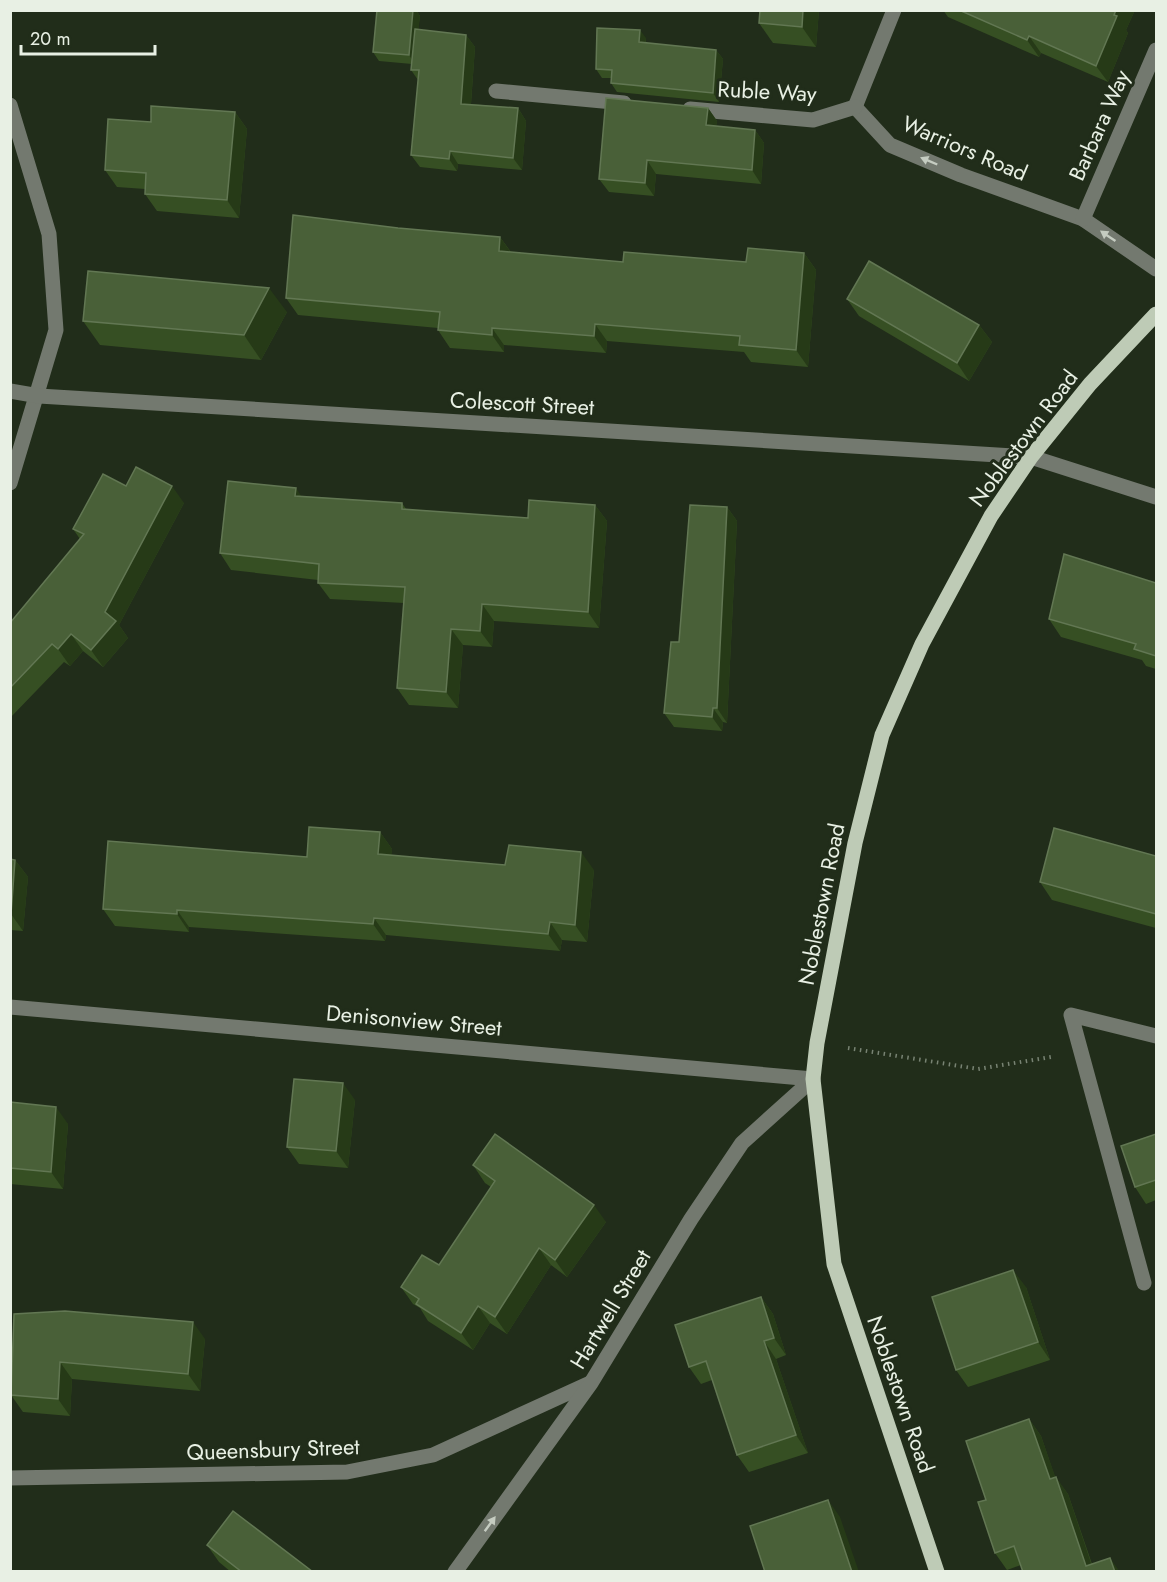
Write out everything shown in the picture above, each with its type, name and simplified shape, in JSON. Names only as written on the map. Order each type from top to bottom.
[{"type":"main road","name":"Noblestown Road","points":[[937,1572],[834,1264],[813,1079],[817,1043],[855,843],[882,735],[927,634],[991,516],[1031,457],[1090,384],[1156,314]]},
{"type":"street","points":[[855,106],[894,10]]},
{"type":"street","name":"Barbara Way","points":[[1083,219],[1156,50]]},
{"type":"street","points":[[496,91],[637,104]]},
{"type":"street","points":[[10,105],[49,234],[56,330],[39,396],[10,483]]},
{"type":"street","name":"Ruble Way","points":[[672,107],[813,120],[855,106]]},
{"type":"street","name":"Warriors Road","points":[[855,106],[890,145],[961,175],[1083,219],[1156,269]]},
{"type":"street","name":"Colescott Street","points":[[10,391],[39,396],[1031,457],[1156,497]]},
{"type":"street","name":"Denisonview Street","points":[[10,1007],[813,1079]]},
{"type":"street","points":[[1144,1282],[1071,1015],[1156,1036]]},
{"type":"street","name":"Hartwell Street","points":[[455,1572],[591,1383],[691,1219],[742,1143],[813,1079]]},
{"type":"street","name":"Queensbury Street","points":[[10,1478],[347,1473],[433,1455],[591,1383]]},
{"type":"path","points":[[817,1043],[978,1069],[1081,1052]]},
{"type":"building","points":[[377,10],[413,10],[409,55],[373,52]]},
{"type":"building","points":[[760,10],[803,10],[802,27],[759,23]]},
{"type":"building","points":[[959,10],[1116,10],[1114,15],[1117,16],[1096,66],[1029,36],[1027,40]]},
{"type":"building","points":[[597,28],[640,30],[639,42],[716,50],[713,93],[611,83],[612,70],[596,69]]},
{"type":"building","points":[[415,29],[466,35],[461,104],[518,108],[513,158],[450,151],[449,159],[411,155],[419,70],[411,70]]},
{"type":"building","points":[[606,98],[708,108],[706,125],[755,130],[752,170],[647,160],[645,183],[599,179]]},
{"type":"building","points":[[151,106],[235,112],[227,200],[145,194],[146,173],[105,170],[108,119],[151,122]]},
{"type":"building","points":[[293,215],[398,228],[500,237],[499,251],[623,262],[624,252],[746,262],[748,248],[804,253],[796,350],[739,345],[740,336],[595,324],[594,336],[492,328],[492,335],[438,330],[440,312],[286,298]]},
{"type":"building","points":[[869,261],[979,325],[957,363],[847,299]]},
{"type":"building","points":[[88,271],[269,288],[244,335],[83,321]]},
{"type":"building","points":[[136,467],[172,486],[105,612],[116,621],[91,650],[71,634],[58,649],[52,644],[10,688],[10,623],[84,534],[73,529],[103,474],[126,486]]},
{"type":"building","points":[[228,481],[296,488],[295,496],[402,503],[402,509],[528,518],[529,500],[595,505],[588,612],[482,604],[480,631],[451,629],[446,692],[397,688],[405,587],[318,583],[319,564],[220,553]]},
{"type":"building","points":[[690,505],[727,507],[717,708],[713,708],[712,717],[664,713],[671,642],[679,642]]},
{"type":"building","points":[[1064,554],[1156,583],[1156,656],[1134,649],[1136,644],[1049,619]]},
{"type":"building","points":[[309,827],[380,832],[378,854],[505,865],[509,845],[581,852],[575,925],[550,922],[548,934],[374,918],[373,924],[177,910],[177,914],[103,909],[108,841],[307,857]]},
{"type":"building","points":[[1054,828],[1156,856],[1156,914],[1040,882]]},
{"type":"building","points":[[10,859],[15,860],[11,914],[10,914]]},
{"type":"building","points":[[294,1079],[343,1083],[336,1151],[287,1147]]},
{"type":"building","points":[[10,1102],[56,1107],[51,1172],[10,1168]]},
{"type":"building","points":[[495,1134],[594,1205],[555,1260],[539,1248],[495,1317],[478,1306],[461,1333],[416,1304],[419,1299],[401,1287],[422,1255],[439,1265],[495,1181],[473,1165]]},
{"type":"building","points":[[1156,1134],[1156,1180],[1135,1187],[1121,1146]]},
{"type":"building","points":[[1013,1270],[1038,1342],[956,1370],[932,1297]]},
{"type":"building","points":[[761,1297],[774,1338],[764,1341],[796,1435],[737,1455],[706,1361],[689,1367],[675,1325]]},
{"type":"building","points":[[65,1311],[193,1322],[188,1374],[60,1362],[58,1399],[11,1395],[14,1314]]},
{"type":"building","points":[[1029,1419],[1050,1479],[1056,1477],[1086,1566],[1110,1558],[1115,1572],[1023,1572],[1014,1546],[995,1553],[978,1502],[986,1500],[966,1441]]},
{"type":"building","points":[[828,1500],[852,1572],[765,1572],[750,1526]]},
{"type":"building","points":[[233,1511],[313,1572],[242,1572],[207,1545]]}]
